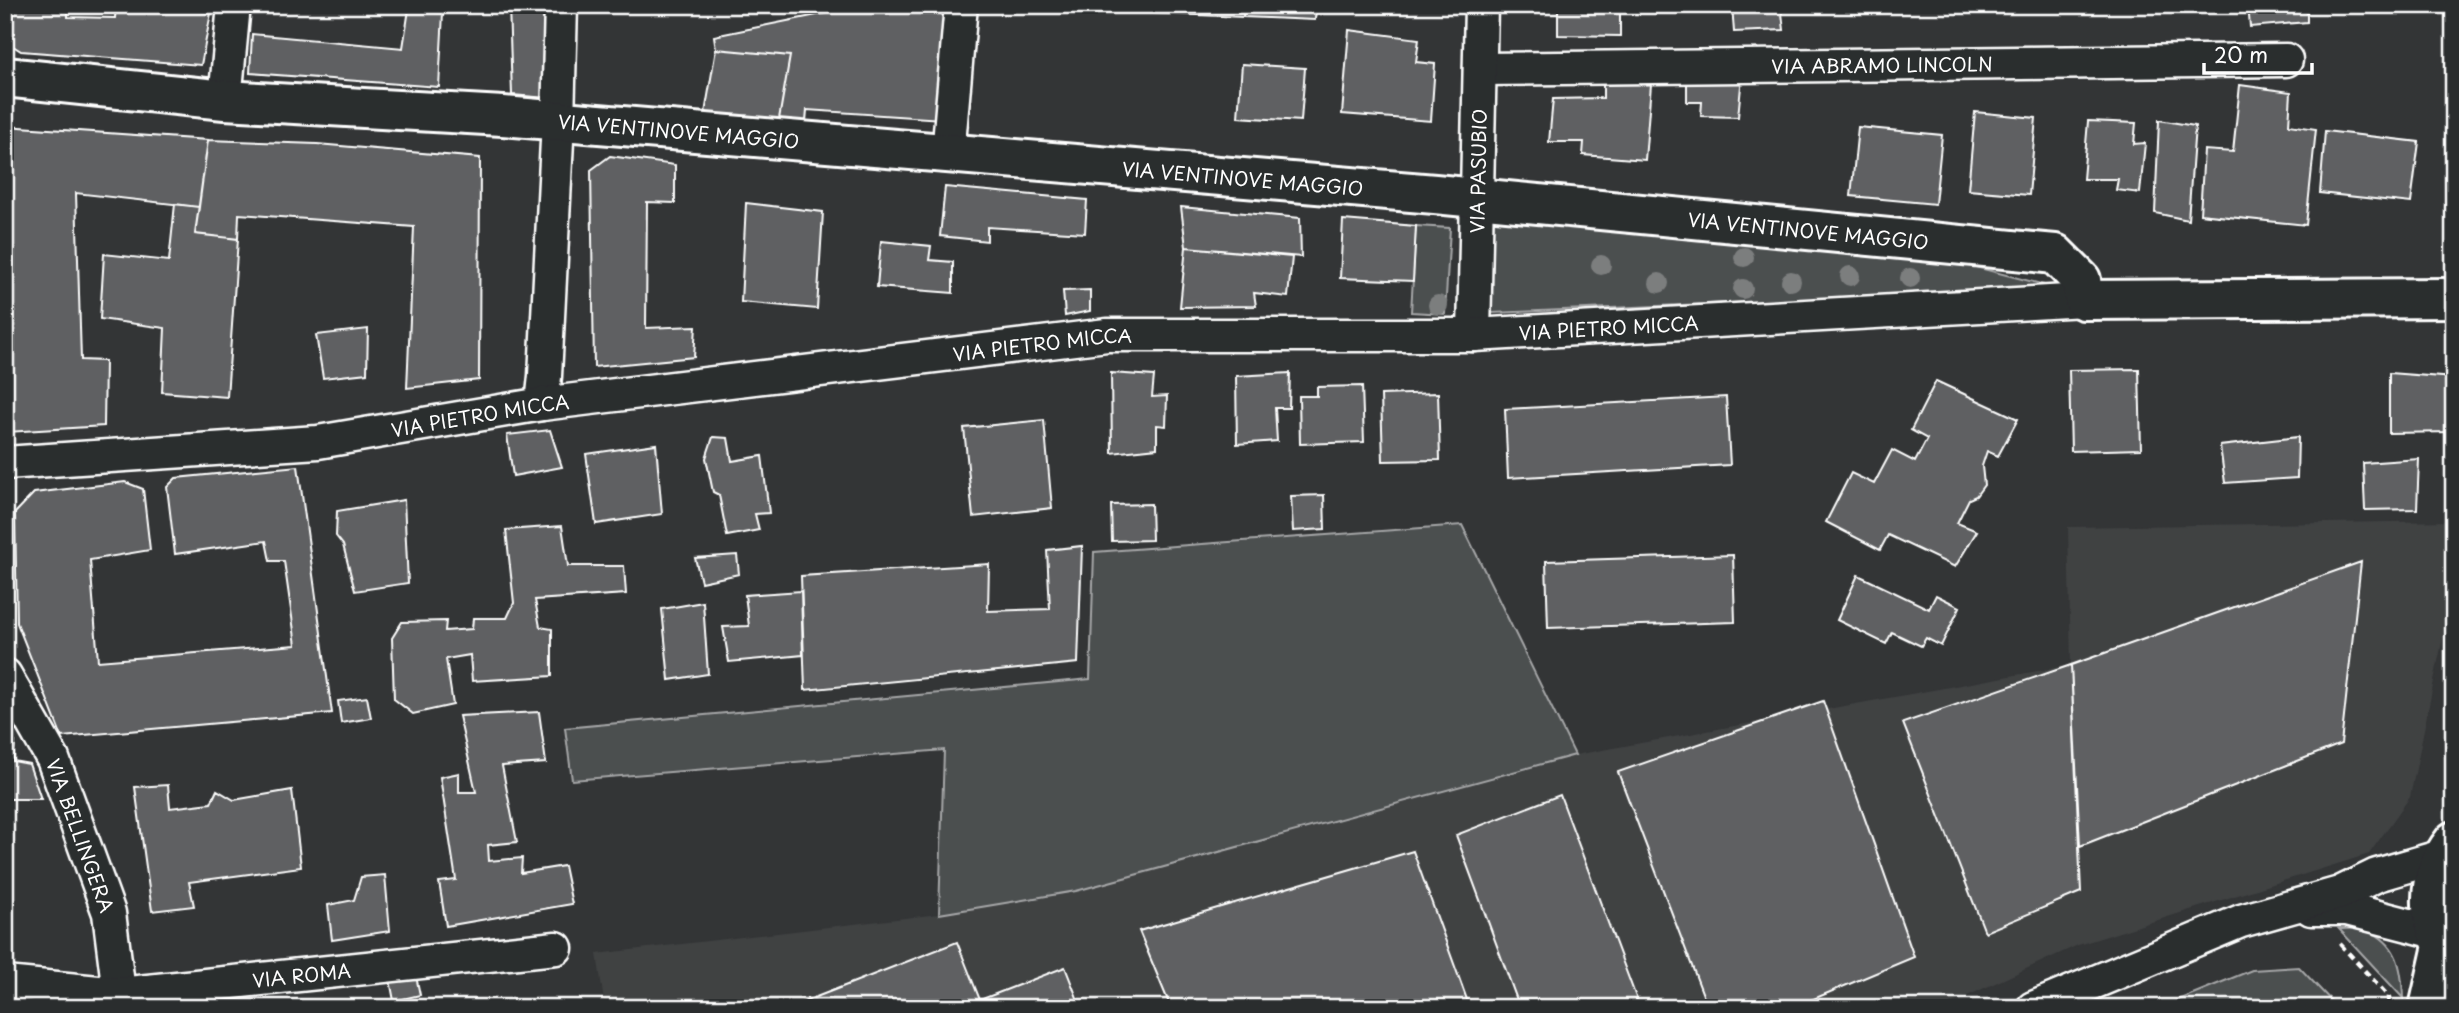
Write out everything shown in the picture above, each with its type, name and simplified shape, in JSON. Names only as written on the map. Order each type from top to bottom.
[{"type":"street","points":[[225,100],[234,5]]},
{"type":"street","points":[[542,404],[558,121],[561,5]]},
{"type":"street","points":[[948,155],[961,5]]},
{"type":"street","name":"VIA PASUBIO","points":[[1474,335],[1480,5]]},
{"type":"street","name":"VIA ABRAMO LINCOLN","points":[[1480,69],[2286,60]]},
{"type":"street","name":"VIA VENTINOVE MAGGIO","points":[[5,77],[225,100],[558,121],[1476,199],[2055,254],[2081,281],[2084,300]]},
{"type":"street","points":[[2084,300],[2454,298]]},
{"type":"street","name":"VIA PIETRO MICCA","points":[[5,463],[318,442],[542,404],[1107,335],[1474,335],[2084,300]]},
{"type":"street","name":"VIA BELLINGERA","points":[[5,675],[52,759],[109,914],[120,1001]]},
{"type":"street","points":[[2033,1008],[2241,921],[2340,893],[2377,875],[2448,849]]},
{"type":"street","points":[[2429,1008],[2444,946],[2431,913],[2431,893],[2434,874],[2448,849]]},
{"type":"street","points":[[2288,908],[2347,909],[2444,946]]},
{"type":"street","name":"VIA ROMA","points":[[5,983],[120,1001],[556,948]]},
{"type":"path","points":[[2337,940],[2389,997],[2387,1008]]},
{"type":"shaded area","points":[[1491,218],[1941,258],[2060,289],[1492,313]]},
{"type":"shaded area","points":[[1416,226],[1450,228],[1445,314],[1411,312]]},
{"type":"shaded area","points":[[2454,521],[2454,584],[2410,797],[2369,854],[2078,945],[1941,1008],[605,1008],[597,954],[939,914],[1076,891],[1575,755],[2071,665],[2068,527]]},
{"type":"shaded area","points":[[1462,525],[1575,755],[1076,891],[939,914],[944,750],[572,780],[565,728],[1090,679],[1094,552]]},
{"type":"shaded area","points":[[2339,929],[2363,929],[2385,941],[2392,949],[2399,966],[2403,998]]},
{"type":"shaded area","points":[[2299,967],[2338,1008],[2158,1008],[2252,970]]},
{"type":"building","points":[[9,5],[68,5],[68,17],[115,18],[116,5],[177,5],[177,8],[211,13],[201,65],[21,51],[13,46]]},
{"type":"building","points":[[509,5],[548,5],[547,98],[512,95]]},
{"type":"building","points":[[866,5],[948,5],[942,119],[807,110],[806,122],[779,119],[790,56],[716,49],[714,36]]},
{"type":"building","points":[[1153,5],[1244,5],[1243,17],[1152,13]]},
{"type":"building","points":[[1244,5],[1316,5],[1315,20],[1243,17]]},
{"type":"building","points":[[1558,5],[1620,5],[1620,36],[1558,35]]},
{"type":"building","points":[[1732,5],[1781,5],[1784,30],[1734,32]]},
{"type":"building","points":[[1821,5],[1916,5],[1821,9]]},
{"type":"building","points":[[2248,5],[2307,5],[2307,22],[2250,27]]},
{"type":"building","points":[[409,9],[443,13],[439,87],[250,73],[252,34],[403,48]]},
{"type":"building","points":[[1349,30],[1419,39],[1416,62],[1435,64],[1431,121],[1342,114]]},
{"type":"building","points":[[716,49],[790,56],[779,119],[704,119]]},
{"type":"building","points":[[1242,64],[1305,68],[1301,121],[1238,117]]},
{"type":"building","points":[[1742,76],[1738,117],[1701,116],[1702,102],[1687,102],[1687,78]]},
{"type":"building","points":[[1603,83],[1651,84],[1645,160],[1583,155],[1584,142],[1549,142],[1553,99],[1603,98]]},
{"type":"building","points":[[2240,85],[2291,92],[2289,125],[2316,129],[2306,225],[2200,214],[2204,150],[2233,152]]},
{"type":"building","points":[[1975,112],[2036,118],[2029,195],[1968,190]]},
{"type":"building","points":[[2159,120],[2195,126],[2188,220],[2155,213]]},
{"type":"building","points":[[2088,121],[2136,123],[2134,144],[2145,143],[2140,193],[2116,190],[2118,179],[2083,179]]},
{"type":"building","points":[[5,126],[208,140],[199,207],[76,193],[81,360],[105,361],[104,426],[7,432]]},
{"type":"building","points":[[1858,127],[1942,135],[1935,204],[1851,196]]},
{"type":"building","points":[[2325,131],[2419,142],[2411,203],[2320,193]]},
{"type":"building","points":[[208,140],[317,144],[480,158],[479,380],[407,388],[414,227],[239,214],[238,239],[195,234]]},
{"type":"building","points":[[610,156],[675,165],[675,203],[647,202],[646,328],[696,326],[694,357],[594,367],[591,170]]},
{"type":"building","points":[[945,187],[1087,200],[1085,233],[987,227],[987,241],[940,236]]},
{"type":"building","points":[[746,203],[823,212],[817,309],[741,302]]},
{"type":"building","points":[[175,204],[199,207],[195,234],[238,239],[227,397],[162,392],[165,328],[100,319],[104,254],[169,261]]},
{"type":"building","points":[[1181,207],[1300,218],[1301,257],[1186,247]]},
{"type":"building","points":[[1343,220],[1416,226],[1413,281],[1340,278]]},
{"type":"building","points":[[881,241],[931,246],[929,260],[953,262],[953,293],[877,287]]},
{"type":"building","points":[[1186,247],[1292,257],[1288,297],[1254,293],[1256,306],[1180,307]]},
{"type":"building","points":[[1090,290],[1090,311],[1065,316],[1063,291]]},
{"type":"building","points":[[368,329],[367,373],[323,378],[316,335]]},
{"type":"building","points":[[2139,369],[2141,449],[2071,451],[2069,370]]},
{"type":"building","points":[[1111,373],[1154,376],[1152,397],[1167,396],[1166,426],[1157,425],[1157,448],[1112,453]]},
{"type":"building","points":[[1290,373],[1289,408],[1275,408],[1277,441],[1237,444],[1236,376]]},
{"type":"building","points":[[2389,373],[2454,378],[2454,432],[2389,433]]},
{"type":"building","points":[[1936,381],[2018,419],[1998,456],[1987,451],[1982,466],[1984,485],[1976,496],[1969,499],[1957,523],[1977,531],[1955,567],[1888,535],[1880,550],[1826,522],[1851,473],[1874,484],[1892,450],[1915,462],[1927,439],[1911,430]]},
{"type":"building","points":[[1362,386],[1364,442],[1300,444],[1299,396],[1317,396],[1317,387]]},
{"type":"building","points":[[1438,393],[1440,460],[1383,461],[1381,395]]},
{"type":"building","points":[[1726,397],[1730,465],[1508,478],[1505,409]]},
{"type":"building","points":[[1044,420],[1052,508],[973,517],[964,428]]},
{"type":"building","points":[[550,430],[562,467],[513,476],[507,435]]},
{"type":"building","points":[[713,437],[728,438],[732,461],[762,456],[769,513],[755,514],[759,530],[727,536],[719,495],[713,492],[706,458]]},
{"type":"building","points":[[2298,437],[2297,478],[2225,483],[2220,446]]},
{"type":"building","points":[[656,444],[662,514],[596,524],[586,454]]},
{"type":"building","points":[[2419,459],[2417,509],[2365,510],[2363,463]]},
{"type":"building","points":[[298,466],[332,713],[62,737],[17,623],[15,513],[34,493],[125,482],[143,489],[150,550],[90,560],[98,661],[296,645],[284,561],[270,561],[266,541],[175,554],[167,487],[176,478]]},
{"type":"building","points":[[1324,495],[1325,529],[1293,531],[1291,496]]},
{"type":"building","points":[[404,500],[408,583],[355,591],[343,545],[336,536],[337,511]]},
{"type":"building","points":[[1151,504],[1152,540],[1112,541],[1111,505]]},
{"type":"building","points":[[562,526],[568,566],[624,566],[626,594],[535,600],[540,627],[552,629],[552,676],[472,681],[470,655],[446,659],[453,705],[413,714],[394,699],[392,638],[402,622],[446,621],[445,631],[472,629],[473,618],[507,618],[514,603],[506,530]]},
{"type":"building","points":[[1082,546],[1078,663],[805,690],[801,576],[989,564],[988,611],[1050,609],[1047,550]]},
{"type":"building","points":[[737,555],[739,574],[701,582],[695,558]]},
{"type":"building","points":[[1733,555],[1735,622],[1548,628],[1546,561]]},
{"type":"building","points":[[2361,562],[2341,744],[2080,846],[2071,665]]},
{"type":"building","points":[[1858,575],[1929,609],[1936,595],[1960,607],[1941,646],[1926,638],[1921,646],[1892,632],[1886,644],[1837,620]]},
{"type":"building","points":[[801,591],[803,655],[729,662],[723,627],[749,626],[745,595]]},
{"type":"building","points":[[703,602],[708,674],[669,680],[662,609]]},
{"type":"building","points":[[2071,665],[2081,892],[1985,932],[1903,723]]},
{"type":"building","points":[[367,697],[371,718],[341,723],[338,701]]},
{"type":"building","points":[[1823,701],[1914,957],[1792,1008],[1708,1008],[1618,772]]},
{"type":"building","points":[[539,712],[546,763],[502,766],[517,842],[488,845],[489,861],[522,858],[521,873],[564,866],[572,904],[446,926],[439,882],[456,880],[440,777],[459,773],[459,792],[476,792],[459,716]]},
{"type":"building","points":[[5,740],[15,742],[13,761],[29,764],[41,799],[5,799]]},
{"type":"building","points":[[168,785],[170,808],[211,803],[217,790],[234,800],[292,790],[301,867],[189,882],[194,906],[152,911],[135,787]]},
{"type":"building","points":[[1560,795],[1640,1008],[1520,1008],[1456,835]]},
{"type":"building","points":[[1413,851],[1470,1008],[1171,1008],[1139,931]]},
{"type":"building","points":[[385,875],[390,931],[332,940],[328,905],[354,900],[361,877]]},
{"type":"building","points":[[957,942],[980,1000],[1065,967],[1081,1008],[788,1008]]},
{"type":"building","points":[[416,976],[420,995],[394,1001],[390,980]]}]
